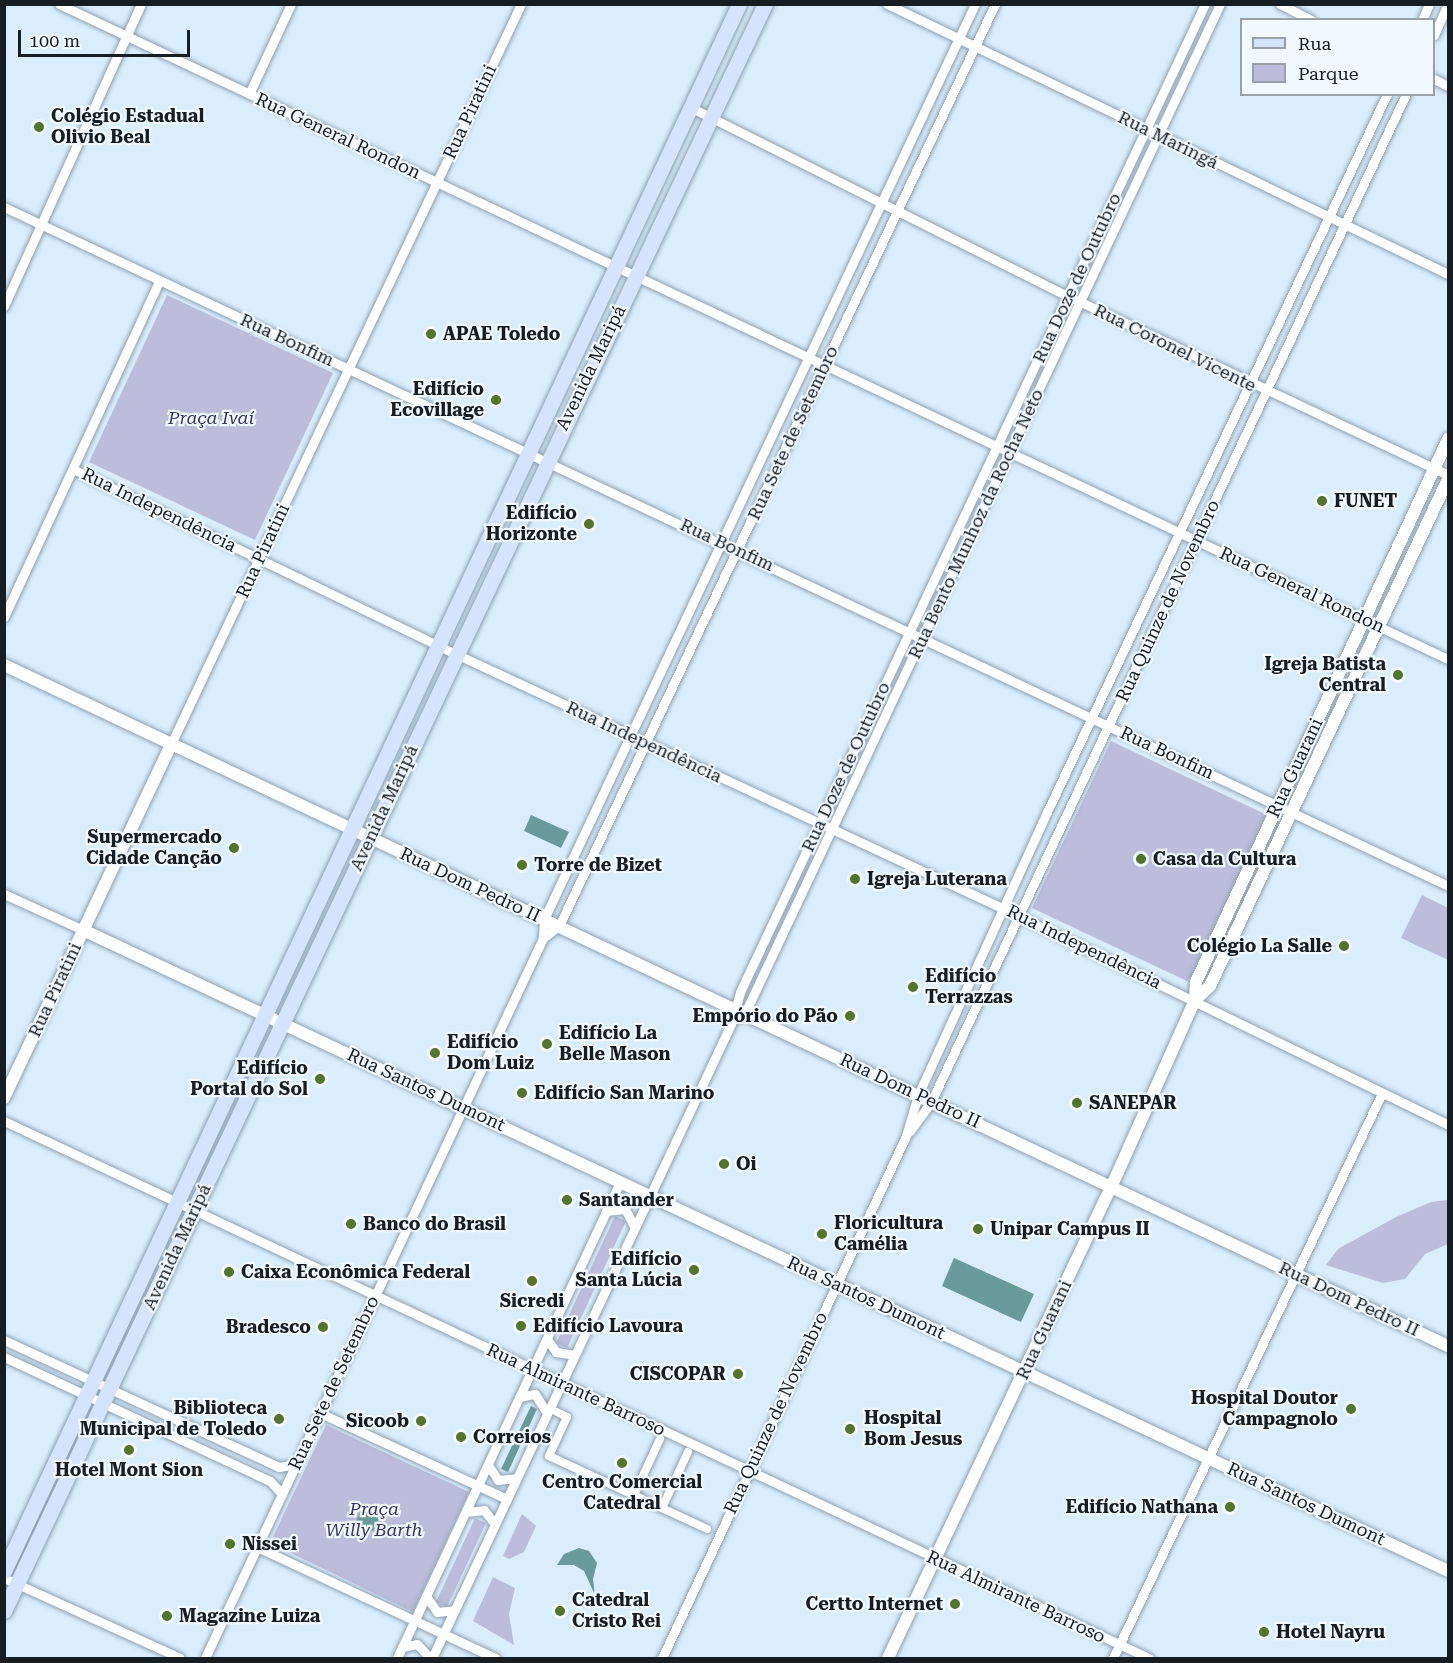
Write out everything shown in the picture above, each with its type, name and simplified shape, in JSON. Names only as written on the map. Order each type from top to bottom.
[{"type":"main road","name":"Avenida Maripá","points":[[4,1571],[279,990],[343,849],[532,454],[739,4]]},
{"type":"main road","name":"Avenida Maripá","points":[[5,1608],[11,1581],[28,1561],[92,1428],[271,1051],[546,461],[765,4]]},
{"type":"main road","points":[[690,107],[702,107],[710,118],[704,121],[690,107]]},
{"type":"main road","points":[[532,454],[545,452],[546,461]]},
{"type":"main road","points":[[456,612],[458,620],[471,622]]},
{"type":"main road","points":[[430,665],[441,667],[446,674]]},
{"type":"main road","points":[[343,849],[356,854],[359,863]]},
{"type":"main road","points":[[279,990],[281,998],[295,999]]},
{"type":"main road","points":[[255,1038],[268,1041],[271,1051]]},
{"type":"main road","points":[[189,1177],[200,1188],[207,1185]]},
{"type":"main road","points":[[168,1224],[182,1225],[183,1235]]},
{"type":"main road","points":[[106,1358],[108,1364],[121,1365]]},
{"type":"main road","points":[[76,1419],[90,1420],[92,1428]]},
{"type":"main road","points":[[13,1554],[14,1559],[28,1561]]},
{"type":"street","name":"Rua General Rondon","points":[[59,4],[1449,658]]},
{"type":"street","points":[[4,306],[141,4]]},
{"type":"street","points":[[249,94],[291,4]]},
{"type":"street","name":"Rua Piratini","points":[[4,1098],[521,4]]},
{"type":"street","name":"Rua Maringá","points":[[887,4],[1449,274]]},
{"type":"street","name":"Rua Sete de Setembro","points":[[544,919],[975,4]]},
{"type":"street","name":"Rua Sete de Setembro","points":[[559,926],[995,4]]},
{"type":"street","name":"Rua Doze de Outubro","points":[[733,1008],[1205,4]]},
{"type":"street","name":"Rua Bento Munhoz da Rocha Neto","points":[[731,1024],[745,1013],[1220,4]]},
{"type":"street","points":[[1280,4],[1307,18]]},
{"type":"street","points":[[1423,18],[1429,4]]},
{"type":"street","points":[[1435,33],[1448,4]]},
{"type":"street","points":[[1435,79],[1449,86]]},
{"type":"street","name":"Rua Quinze de Novembro","points":[[663,1658],[906,1136],[918,1095],[1002,908],[1386,96]]},
{"type":"street","name":"Rua Quinze de Novembro","points":[[906,1136],[931,1102],[1405,96]]},
{"type":"street","name":"Rua Coronel Vicente","points":[[710,118],[1248,384],[1434,468],[1449,477]]},
{"type":"street","name":"Rua Bonfim","points":[[4,207],[532,454]]},
{"type":"street","points":[[4,617],[160,280]]},
{"type":"street","name":"Rua Guarani","points":[[888,1659],[1111,1186],[1195,1000],[1196,982],[1449,440]]},
{"type":"street","name":"Rua Bonfim","points":[[546,461],[723,542],[1449,886]]},
{"type":"street","name":"Rua Independência","points":[[73,469],[456,654],[1020,916],[1449,1125]]},
{"type":"street","name":"Rua Guarani","points":[[1195,1000],[1210,986],[1381,627],[1449,477]]},
{"type":"street","points":[[4,665],[352,830]]},
{"type":"street","name":"Rua Dom Pedro II","points":[[352,830],[1449,1346]]},
{"type":"street","points":[[4,894],[266,1015]]},
{"type":"street","points":[[543,938],[544,919]]},
{"type":"street","points":[[543,938],[559,926]]},
{"type":"street","name":"Rua Sete de Setembro","points":[[205,1659],[543,938]]},
{"type":"street","points":[[402,1647],[417,1644],[431,1659],[516,1479],[552,1412],[561,1383],[731,1024],[733,1008]]},
{"type":"street","name":"Rua Santos Dumont","points":[[266,1015],[1449,1571]]},
{"type":"street","points":[[1113,1659],[1383,1093]]},
{"type":"street","name":"Rua Almirante Barroso","points":[[4,1121],[1149,1659]]},
{"type":"street","points":[[397,1659],[620,1182]]},
{"type":"street","points":[[606,1211],[626,1209],[634,1226]]},
{"type":"street","points":[[547,1339],[556,1352],[574,1355]]},
{"type":"street","points":[[4,1340],[68,1370],[91,1389],[106,1396],[141,1404],[270,1464],[287,1468],[296,1464]]},
{"type":"street","points":[[4,1357],[61,1384],[91,1389],[106,1396],[135,1418],[277,1485],[282,1494]]},
{"type":"street","points":[[61,1384],[68,1381],[68,1370]]},
{"type":"street","points":[[519,1397],[535,1394],[552,1412],[567,1416],[549,1456],[707,1529]]},
{"type":"street","points":[[135,1418],[129,1407],[141,1404]]},
{"type":"street","points":[[320,1413],[507,1499]]},
{"type":"street","points":[[634,1495],[660,1439]]},
{"type":"street","points":[[662,1508],[688,1452]]},
{"type":"street","points":[[264,1478],[270,1474],[270,1464]]},
{"type":"street","points":[[488,1465],[498,1480],[516,1479]]},
{"type":"street","points":[[466,1512],[484,1510],[495,1524]]},
{"type":"street","points":[[257,1547],[495,1659]]},
{"type":"street","points":[[11,1581],[180,1659]]},
{"type":"street","points":[[426,1596],[437,1612],[455,1610]]},
{"type":"green space","name":"Praça Ivaí","points":[[167,295],[333,373],[255,540],[89,462]]},
{"type":"green space","points":[[1111,741],[1267,815],[1189,982],[1032,908]]},
{"type":"green space","points":[[1422,895],[1448,908],[1448,960],[1401,938]]},
{"type":"green space","points":[[1448,1200],[1448,1244],[1425,1254],[1405,1279],[1383,1283],[1326,1265],[1338,1249],[1396,1217],[1431,1202]]},
{"type":"green space","points":[[615,1216],[626,1221],[567,1348],[556,1343]]},
{"type":"green space","name":"Praça Willy Barth","points":[[326,1425],[469,1492],[413,1612],[270,1543]]},
{"type":"green space","points":[[522,1514],[536,1526],[524,1552],[509,1559],[503,1556]]},
{"type":"green space","points":[[475,1518],[486,1523],[447,1607],[436,1602]]},
{"type":"green space","points":[[493,1577],[515,1588],[509,1614],[514,1645],[473,1621]]},
{"type":"shaded area","points":[[531,815],[569,832],[561,848],[524,831]]},
{"type":"shaded area","points":[[954,1258],[1034,1294],[1021,1322],[942,1286]]},
{"type":"shaded area","points":[[531,1406],[537,1409],[508,1472],[501,1469]]},
{"type":"shaded area","points":[[364,1504],[382,1512],[373,1531],[355,1523]]},
{"type":"shaded area","points":[[579,1548],[589,1551],[597,1563],[593,1579],[595,1595],[584,1571],[574,1565],[557,1565],[564,1554]]},
{"type":"place","name":"Colégio Estadual Olivio Beal","points":[[39,127]]},
{"type":"place","name":"APAE Toledo","points":[[431,334]]},
{"type":"place","name":"Edifício Ecovillage","points":[[496,400]]},
{"type":"place","name":"FUNET","points":[[1322,501]]},
{"type":"place","name":"Edifício Horizonte","points":[[589,524]]},
{"type":"place","name":"Igreja Batista Central","points":[[1398,675]]},
{"type":"place","name":"Supermercado Cidade Canção","points":[[234,848]]},
{"type":"place","name":"Casa da Cultura","points":[[1141,859]]},
{"type":"place","name":"Torre de Bizet","points":[[522,865]]},
{"type":"place","name":"Igreja Luterana","points":[[855,879]]},
{"type":"place","name":"Colégio La Salle","points":[[1344,946]]},
{"type":"place","name":"Edifício Terrazzas","points":[[913,987]]},
{"type":"place","name":"Empório do Pão","points":[[850,1016]]},
{"type":"place","name":"Edifício La Belle Mason","points":[[547,1044]]},
{"type":"place","name":"Edifício Dom Luiz","points":[[435,1053]]},
{"type":"place","name":"Edifício Portal do Sol","points":[[320,1079]]},
{"type":"place","name":"Edifício San Marino","points":[[522,1093]]},
{"type":"place","name":"SANEPAR","points":[[1077,1103]]},
{"type":"place","name":"Oi","points":[[724,1164]]},
{"type":"place","name":"Santander","points":[[567,1200]]},
{"type":"place","name":"Banco do Brasil","points":[[351,1224]]},
{"type":"place","name":"Unipar Campus II","points":[[978,1229]]},
{"type":"place","name":"Floricultura Camélia","points":[[822,1234]]},
{"type":"place","name":"Edifício Santa Lúcia","points":[[694,1270]]},
{"type":"place","name":"Caixa Econômica Federal","points":[[229,1272]]},
{"type":"place","name":"Sicredi","points":[[532,1281]]},
{"type":"place","name":"Edifício Lavoura","points":[[521,1326]]},
{"type":"place","name":"Bradesco","points":[[323,1327]]},
{"type":"place","name":"CISCOPAR","points":[[738,1374]]},
{"type":"place","name":"Hospital Doutor Campagnolo","points":[[1351,1409]]},
{"type":"place","name":"Biblioteca Municipal de Toledo","points":[[279,1419]]},
{"type":"place","name":"Sicoob","points":[[421,1421]]},
{"type":"place","name":"Hospital Bom Jesus","points":[[850,1429]]},
{"type":"place","name":"Correios","points":[[461,1437]]},
{"type":"place","name":"Hotel Mont Sion","points":[[129,1450]]},
{"type":"place","name":"Centro Comercial Catedral","points":[[622,1463]]},
{"type":"place","name":"Edifício Nathana","points":[[1230,1507]]},
{"type":"place","name":"Nissei","points":[[230,1544]]},
{"type":"place","name":"Certto Internet","points":[[955,1604]]},
{"type":"place","name":"Catedral Cristo Rei","points":[[560,1611]]},
{"type":"place","name":"Magazine Luiza","points":[[167,1616]]},
{"type":"place","name":"Hotel Nayru","points":[[1264,1632]]}]
